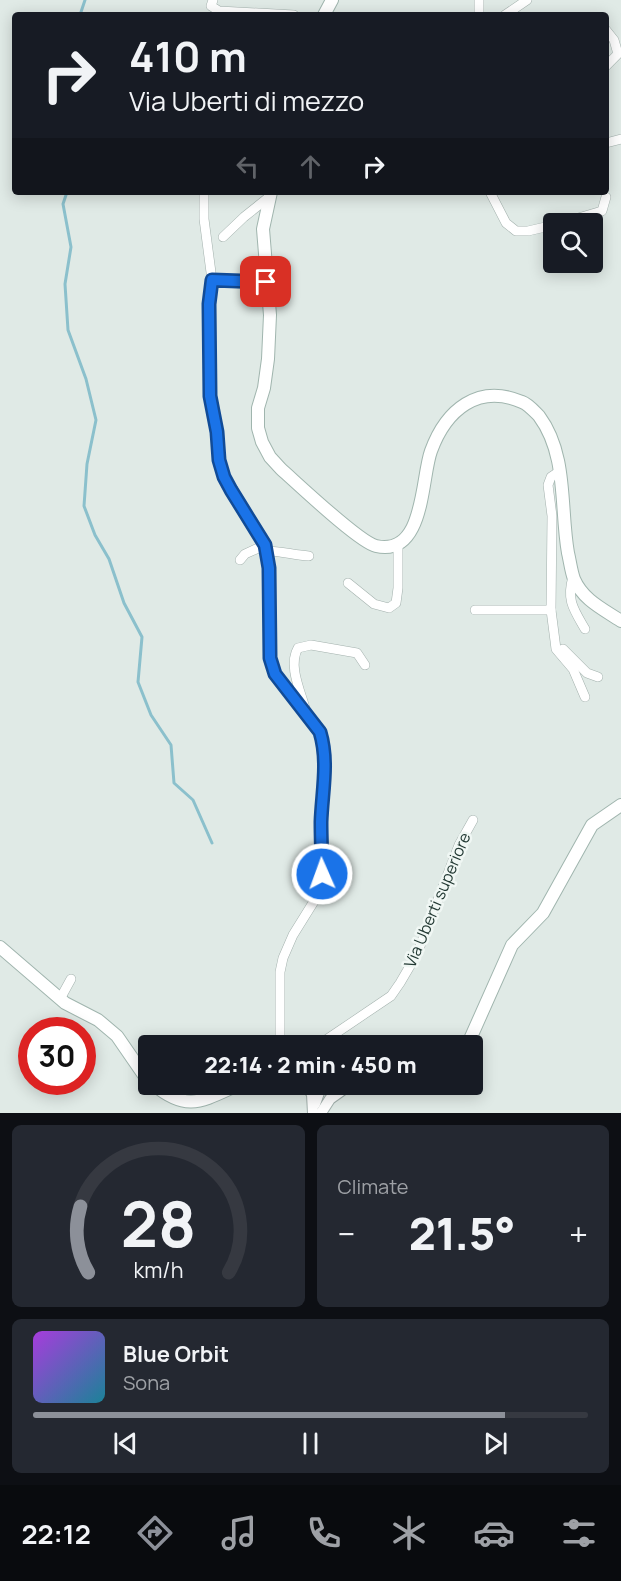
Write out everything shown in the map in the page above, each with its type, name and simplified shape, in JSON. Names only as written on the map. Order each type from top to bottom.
[{"type":"main road","points":[[270,195],[262,229],[270,315],[268,359],[264,388],[258,408],[258,428],[270,457],[359,537],[377,546],[390,546],[406,537],[415,523],[427,478],[430,453],[441,430],[456,411],[468,401],[485,396],[505,395],[525,403],[547,427],[560,471],[566,544],[573,577],[589,600],[621,621]]},
{"type":"main road","points":[[472,1035],[512,945],[543,912],[591,825],[621,805]]},
{"type":"main road","points":[[0,947],[60,999],[98,1020],[117,1036],[138,1066]]},
{"type":"main road","points":[[165,1095],[182,1104],[197,1103],[215,1095]]},
{"type":"street","points":[[213,0],[211,6],[219,11],[238,12]]},
{"type":"street","points":[[509,12],[526,0]]},
{"type":"street","points":[[609,34],[614,40],[618,54],[609,63]]},
{"type":"street","points":[[204,195],[204,219],[212,280],[209,304],[210,396],[217,432],[219,460],[224,477],[266,548],[269,568],[270,658],[275,674],[320,732],[325,755],[321,820],[321,890],[293,935],[282,958],[279,1035]]},
{"type":"street","points":[[223,237],[270,195]]},
{"type":"street","points":[[492,195],[506,223],[516,231],[543,227]]},
{"type":"street","points":[[595,213],[602,211],[606,197]]},
{"type":"street","points":[[212,280],[266,282]]},
{"type":"street","points":[[560,471],[551,477],[548,485],[552,516],[551,610],[556,649],[573,669],[585,697]]},
{"type":"street","points":[[348,583],[374,604],[389,608],[396,603],[399,588],[398,543]]},
{"type":"street","points":[[240,560],[245,554],[266,548],[288,554],[309,556]]},
{"type":"street","points":[[573,577],[570,591],[572,605],[585,629]]},
{"type":"street","points":[[475,610],[551,610]]},
{"type":"street","points":[[555,641],[587,673],[598,677]]},
{"type":"street","points":[[304,714],[305,708],[293,663],[298,648],[311,645],[357,653],[365,665]]},
{"type":"street","name":"Via Uberti superiore","points":[[333,1035],[391,996],[400,983],[417,954],[459,845],[473,820]]},
{"type":"street","points":[[60,999],[71,979]]},
{"type":"street","points":[[312,1095],[313,1113]]},
{"type":"street","points":[[313,1113],[318,1095]]},
{"type":"street","points":[[328,1095],[330,1099]]},
{"type":"street","points":[[321,1113],[330,1099],[336,1095]]},
{"type":"waterway","points":[[81,12],[85,0]]},
{"type":"waterway","points":[[66,195],[63,204],[71,247],[65,284],[68,330],[86,379],[96,420],[87,464],[84,506],[95,535],[109,559],[124,603],[142,637],[138,682],[151,715],[171,745],[174,783],[193,800],[212,843]]},
{"type":"route","points":[[266,282],[212,280],[209,304],[210,396],[217,432],[219,460],[224,477],[265,545],[269,568],[270,658],[275,674],[320,732],[322,740],[325,755],[325,778],[321,820],[322,874]]}]
